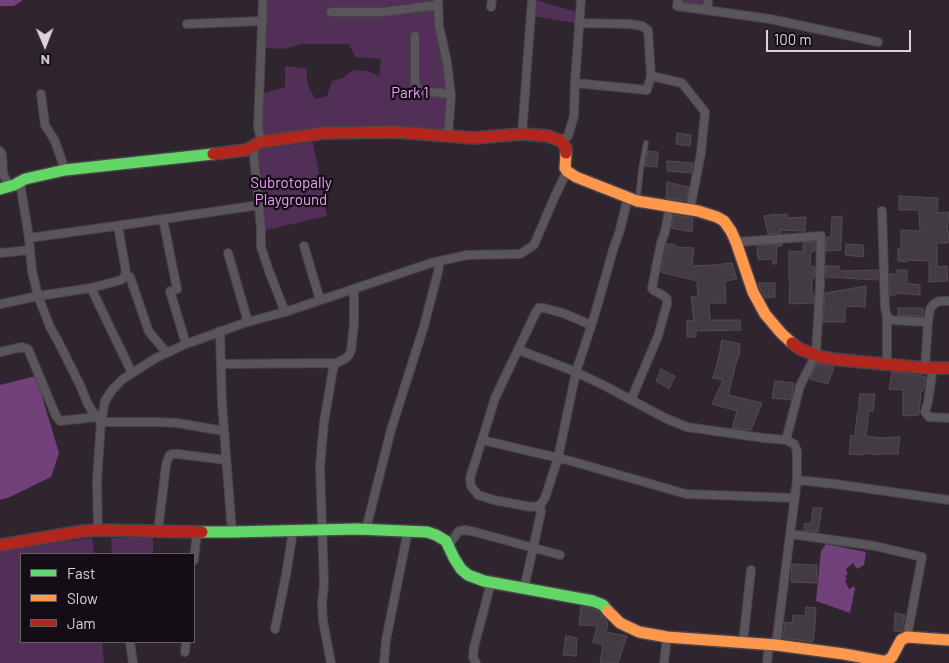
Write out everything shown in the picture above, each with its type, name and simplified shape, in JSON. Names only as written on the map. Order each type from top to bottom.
[{"type":"street","points":[[263,0],[257,144],[261,246],[285,312]]},
{"type":"street","points":[[522,134],[532,0]]},
{"type":"street","points":[[561,141],[568,136],[574,116],[581,0]]},
{"type":"street","points":[[678,0],[677,6],[770,19],[878,42]]},
{"type":"street","points":[[707,10],[708,0]]},
{"type":"street","points":[[331,12],[383,12],[438,2],[439,26],[448,62],[450,94],[448,136]]},
{"type":"street","points":[[187,24],[262,21]]},
{"type":"street","points":[[575,83],[647,90],[650,76],[648,30],[642,26],[630,24],[579,23]]},
{"type":"street","points":[[416,36],[415,82],[417,88],[422,91],[450,94]]},
{"type":"street","points":[[650,76],[682,84],[705,112],[701,153],[690,210]]},
{"type":"street","points":[[41,94],[45,125],[55,141],[65,170]]},
{"type":"street","points":[[10,186],[25,179],[65,170],[246,150],[257,144],[324,133],[396,132],[473,138],[522,134],[548,136],[561,141],[566,148],[565,168],[567,172],[576,177],[632,199],[690,210],[717,217],[724,221],[736,242],[753,292],[765,314],[781,333],[800,348],[821,357],[832,359],[949,368]]},
{"type":"street","points":[[0,151],[2,154],[3,173],[10,186],[29,238],[32,271],[38,296],[50,327],[87,402],[99,420]]},
{"type":"street","points":[[98,530],[99,420],[108,395],[123,379],[167,353],[220,331],[285,312],[431,263],[467,255],[520,254],[534,245],[567,172]]},
{"type":"street","points":[[591,324],[539,308],[495,398],[470,478],[471,486],[478,495],[531,507],[541,504],[545,498],[558,458],[576,372],[591,324],[620,230],[632,199]]},
{"type":"street","points":[[29,238],[259,205]]},
{"type":"street","points":[[631,400],[658,336],[667,304],[664,296],[652,288],[670,206]]},
{"type":"street","points":[[882,211],[885,308],[887,316],[887,364]]},
{"type":"street","points":[[163,220],[173,290],[186,344]]},
{"type":"street","points":[[0,304],[91,288],[121,280],[126,272],[118,226]]},
{"type":"street","points":[[736,242],[821,236],[816,354],[800,386],[786,440]]},
{"type":"street","points":[[304,246],[320,300]]},
{"type":"street","points":[[0,252],[30,250]]},
{"type":"street","points":[[228,253],[248,322]]},
{"type":"street","points":[[366,529],[391,430],[427,318],[440,261]]},
{"type":"street","points":[[130,277],[149,332],[167,353]]},
{"type":"street","points":[[91,288],[132,373]]},
{"type":"street","points":[[221,364],[336,363],[345,359],[351,351],[354,323],[354,289]]},
{"type":"street","points":[[949,301],[939,301],[930,310],[928,322],[928,402],[925,412],[929,417],[949,418]]},
{"type":"street","points":[[887,316],[891,320],[896,321],[928,322]]},
{"type":"street","points":[[220,331],[224,431],[232,532]]},
{"type":"street","points":[[0,352],[22,347],[28,349],[56,416],[60,421],[99,420],[177,423],[224,431]]},
{"type":"street","points":[[519,350],[576,372],[665,418],[687,427],[786,440],[794,444],[797,451],[797,480],[791,534],[768,663]]},
{"type":"street","points":[[331,663],[323,621],[322,604],[324,584],[320,457],[325,413],[336,363]]},
{"type":"street","points":[[482,440],[558,458],[686,494],[795,498]]},
{"type":"street","points":[[158,531],[166,465],[169,456],[178,454],[226,460]]},
{"type":"street","points":[[797,480],[949,500]]},
{"type":"street","points":[[524,588],[542,512],[541,504]]},
{"type":"street","points":[[0,545],[98,530],[232,532],[366,529],[427,532],[436,534],[446,541],[461,569],[468,575],[491,583],[594,601],[603,605],[620,623],[639,632],[667,637],[772,645],[882,661],[892,660],[897,646],[901,640],[907,637],[949,640]]},
{"type":"street","points":[[448,546],[459,531],[465,530],[560,555]]},
{"type":"street","points":[[275,629],[293,531]]},
{"type":"street","points":[[384,663],[386,640],[408,531]]},
{"type":"street","points":[[195,553],[197,532]]},
{"type":"street","points":[[791,534],[875,546],[922,557],[907,637]]},
{"type":"street","points":[[743,643],[751,570]]},
{"type":"street","points":[[476,663],[473,658],[474,648],[491,583]]},
{"type":"street","points":[[664,663],[667,637]]},
{"type":"street","points":[[130,643],[133,663]]},
{"type":"street","points":[[184,652],[186,643]]},
{"type":"lane","points":[[632,199],[646,144]]},
{"type":"green space","name":"Park 1","points":[[267,0],[434,0],[435,23],[443,62],[447,103],[445,131],[264,138],[260,125],[262,94],[285,87],[285,66],[307,69],[307,83],[315,99],[327,96],[332,81],[343,78],[354,70],[367,71],[379,76],[381,59],[355,57],[349,44],[303,44],[284,49],[266,48]]},
{"type":"green space","points":[[536,0],[577,12],[576,23],[533,16]]},
{"type":"green space","points":[[678,0],[707,0],[707,10],[677,6]]},
{"type":"green space","name":"Subrotopally Playground","points":[[313,142],[327,216],[266,230],[254,150]]},
{"type":"green space","points":[[153,537],[153,553],[112,553],[111,538]]},
{"type":"green space","points":[[92,538],[94,553],[20,553],[20,643],[102,643],[104,663],[0,663],[0,550]]},
{"type":"shaded area","points":[[0,0],[23,0],[14,6],[0,6]]},
{"type":"shaded area","points":[[36,376],[59,453],[51,477],[0,500],[0,385]]},
{"type":"shaded area","points":[[826,544],[866,552],[864,565],[857,569],[853,563],[846,569],[848,574],[845,576],[847,580],[845,581],[849,589],[854,586],[855,589],[850,613],[816,601],[821,551]]},
{"type":"building","points":[[677,133],[691,135],[690,146],[676,144]]},
{"type":"building","points":[[648,151],[658,152],[657,167],[645,166]]},
{"type":"building","points":[[667,161],[693,163],[691,173],[667,171]]},
{"type":"building","points":[[667,182],[689,187],[686,201],[666,198]]},
{"type":"building","points":[[899,196],[938,198],[937,213],[949,212],[948,243],[937,243],[937,267],[947,266],[948,281],[929,282],[929,261],[898,261],[898,248],[901,249],[901,230],[920,231],[919,210],[899,210]]},
{"type":"building","points":[[787,214],[787,218],[806,217],[805,231],[780,230],[781,233],[768,234],[764,216]]},
{"type":"building","points":[[674,215],[693,218],[692,232],[671,228]]},
{"type":"building","points":[[842,216],[841,250],[826,251],[827,237],[831,237],[832,217]]},
{"type":"building","points":[[815,242],[815,251],[811,252],[810,266],[815,267],[815,276],[812,278],[813,303],[789,304],[789,251],[803,252],[803,243]]},
{"type":"building","points":[[667,244],[676,245],[676,247],[694,248],[692,266],[732,263],[737,279],[725,281],[726,303],[709,303],[710,320],[740,320],[741,330],[696,331],[696,337],[687,337],[687,320],[694,321],[691,297],[698,296],[697,281],[661,272]]},
{"type":"building","points":[[782,244],[782,246],[777,246],[776,264],[773,264],[772,259],[758,260],[757,246]]},
{"type":"building","points":[[846,244],[863,245],[864,257],[845,255]]},
{"type":"building","points":[[826,266],[839,266],[840,271],[878,270],[878,280],[826,277]]},
{"type":"building","points":[[897,270],[907,270],[907,283],[920,285],[920,295],[896,293],[896,295],[890,295],[890,274],[897,274]]},
{"type":"building","points":[[759,283],[775,283],[775,297],[765,298]]},
{"type":"building","points":[[866,286],[865,307],[845,306],[845,322],[823,322],[825,293]]},
{"type":"building","points":[[898,308],[923,308],[923,316],[898,315]]},
{"type":"building","points":[[722,340],[740,344],[739,357],[728,395],[762,403],[751,430],[732,428],[737,411],[712,404],[723,380],[713,378]]},
{"type":"building","points":[[817,364],[834,367],[828,384],[810,379]]},
{"type":"building","points":[[661,369],[675,376],[669,389],[656,381]]},
{"type":"building","points":[[892,372],[926,377],[923,391],[921,391],[919,415],[903,416],[903,390],[889,389]]},
{"type":"building","points":[[775,381],[794,383],[791,400],[772,398]]},
{"type":"building","points":[[860,394],[875,394],[873,411],[869,411],[866,436],[879,438],[900,437],[898,454],[849,454],[851,435],[855,436]]},
{"type":"building","points":[[813,508],[822,508],[818,532],[804,530],[804,524],[811,523]]},
{"type":"building","points":[[792,564],[817,565],[817,583],[791,582]]},
{"type":"building","points":[[581,606],[599,611],[608,624],[606,632],[627,636],[618,663],[600,663],[603,645],[593,642],[597,626],[579,625]]},
{"type":"building","points":[[806,607],[816,608],[813,642],[783,638],[785,622],[792,623],[793,615],[805,616]]},
{"type":"building","points":[[895,613],[905,615],[901,632],[894,631]]},
{"type":"building","points":[[566,636],[577,638],[576,656],[563,655]]},
{"type":"traffic: fast","points":[[0,189],[25,179],[65,170],[213,154]]},
{"type":"traffic: fast","points":[[202,532],[357,529],[427,532],[446,541],[461,569],[468,575],[484,581],[593,601],[603,605],[608,611]]},
{"type":"traffic: slow","points":[[566,153],[565,168],[576,177],[637,201],[698,211],[724,221],[736,242],[753,292],[765,314],[792,343]]},
{"type":"traffic: slow","points":[[608,611],[620,623],[639,632],[667,637],[776,645],[882,661],[887,661],[892,657],[901,640],[907,637],[949,640]]},
{"type":"traffic: jam","points":[[213,154],[246,150],[261,142],[324,133],[396,132],[473,138],[522,134],[548,136],[561,141],[566,148],[566,153]]},
{"type":"traffic: jam","points":[[792,343],[800,349],[832,359],[925,368],[949,368]]},
{"type":"traffic: jam","points":[[0,545],[98,530],[202,532]]}]
